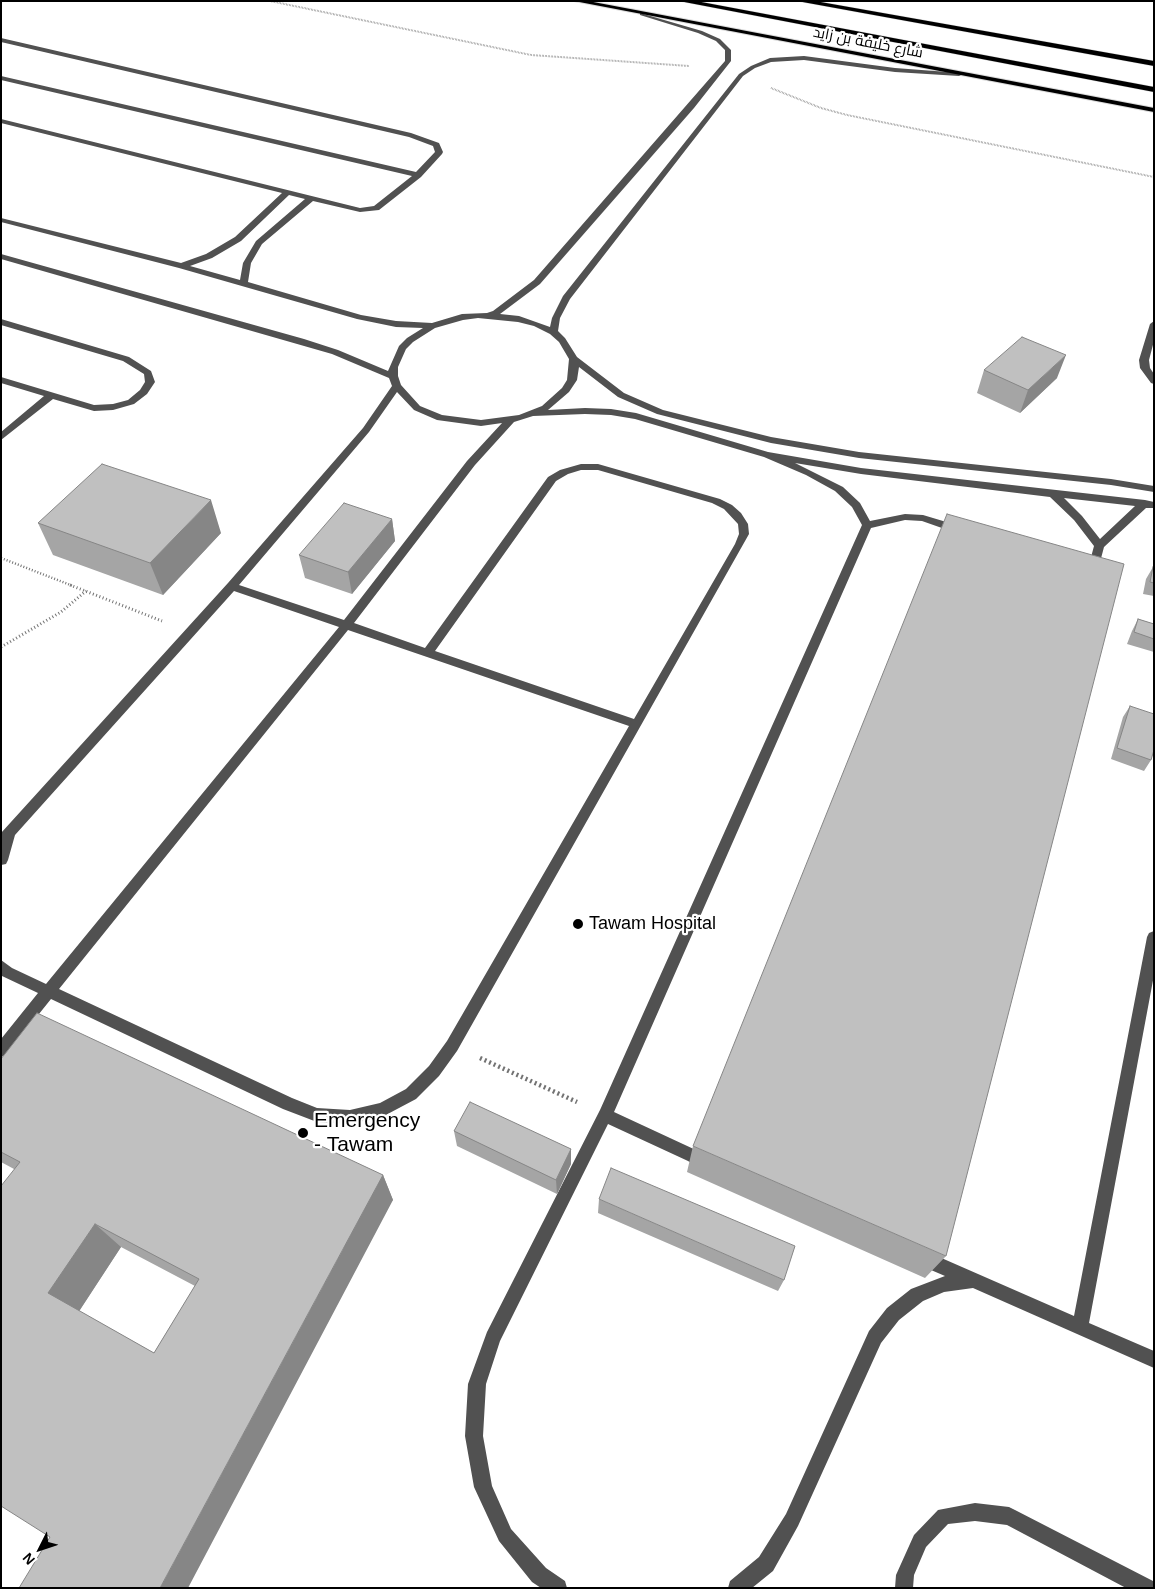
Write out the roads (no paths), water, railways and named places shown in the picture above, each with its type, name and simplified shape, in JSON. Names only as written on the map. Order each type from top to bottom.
[{"type":"highway","name":"شارع خليفة بن زايد","points":[[683,1],[1154,90]]},
{"type":"highway","name":"شارع خليفة بن زايد","points":[[801,1],[1154,64]]},
{"type":"main road","name":"شارع خليفة بن زايد","points":[[577,1],[1154,110]]},
{"type":"street","points":[[1,860],[5,837],[232,586],[366,430],[395,381],[396,357],[402,348],[410,340],[432,326],[462,317],[496,313],[525,294],[691,106],[728,60],[730,55],[724,44],[718,40],[700,32],[642,14]]},
{"type":"street","points":[[1,40],[426,139],[436,145],[439,152],[418,175],[384,203],[369,210],[352,209],[1,121]]},
{"type":"street","points":[[1,48],[11,43]]},
{"type":"street","points":[[553,332],[558,313],[566,298],[741,76],[761,63],[792,58],[824,59],[895,70],[959,74]]},
{"type":"street","points":[[1,78],[418,175]]},
{"type":"street","points":[[182,266],[209,256],[238,239],[287,192]]},
{"type":"street","points":[[244,283],[247,262],[259,243],[311,198]]},
{"type":"street","points":[[1,220],[182,266],[360,317],[396,324],[432,326]]},
{"type":"street","points":[[1,256],[334,352],[395,381],[402,394],[417,408],[440,418],[481,423],[510,420],[545,408],[566,390],[573,375],[574,359]]},
{"type":"street","points":[[478,315],[519,319],[537,324],[553,332],[562,340],[574,359],[621,394],[660,412],[772,440],[859,455],[1111,482],[1154,489]]},
{"type":"street","points":[[1,322],[126,359],[148,373],[150,382],[144,392],[131,402],[113,407],[94,408],[1,380]]},
{"type":"street","points":[[1154,324],[1144,360],[1144,368],[1154,381]]},
{"type":"street","points":[[1,438],[50,396]]},
{"type":"street","points":[[530,414],[584,411],[611,412],[636,416],[768,455],[861,471],[1149,504]]},
{"type":"street","points":[[1,1050],[347,624],[471,463],[510,420]]},
{"type":"street","points":[[768,455],[810,473],[839,489],[856,505],[867,524]]},
{"type":"street","points":[[1,966],[7,972],[288,1104],[317,1115],[350,1117],[382,1110],[411,1094],[434,1071],[452,1046],[740,544],[744,534],[743,524],[728,507],[716,501],[598,467],[581,467],[564,472],[552,479],[544,489],[428,652]]},
{"type":"street","points":[[1052,493],[1078,518],[1100,546]]},
{"type":"street","points":[[1080,566],[1089,566],[1095,563],[1100,546],[1149,504]]},
{"type":"street","points":[[867,524],[905,516],[923,518],[972,536]]},
{"type":"street","points":[[558,1588],[539,1575],[505,1535],[483,1487],[474,1436],[477,1384],[492,1338],[605,1115],[867,524]]},
{"type":"street","points":[[232,586],[636,724]]},
{"type":"street","points":[[1080,1327],[1154,937]]},
{"type":"street","points":[[605,1115],[693,1156]]},
{"type":"street","points":[[930,1261],[1154,1360]]},
{"type":"street","points":[[738,1588],[766,1564],[792,1520],[875,1337],[893,1314],[917,1295],[944,1284],[973,1280]]},
{"type":"street","points":[[904,1588],[905,1575],[920,1541],[944,1516],[975,1512],[1010,1516],[1146,1588]]},
{"type":"place","name":"Tawam Hospital","points":[[578,924]]},
{"type":"place","name":"Emergency - Tawam","points":[[303,1133]]}]
